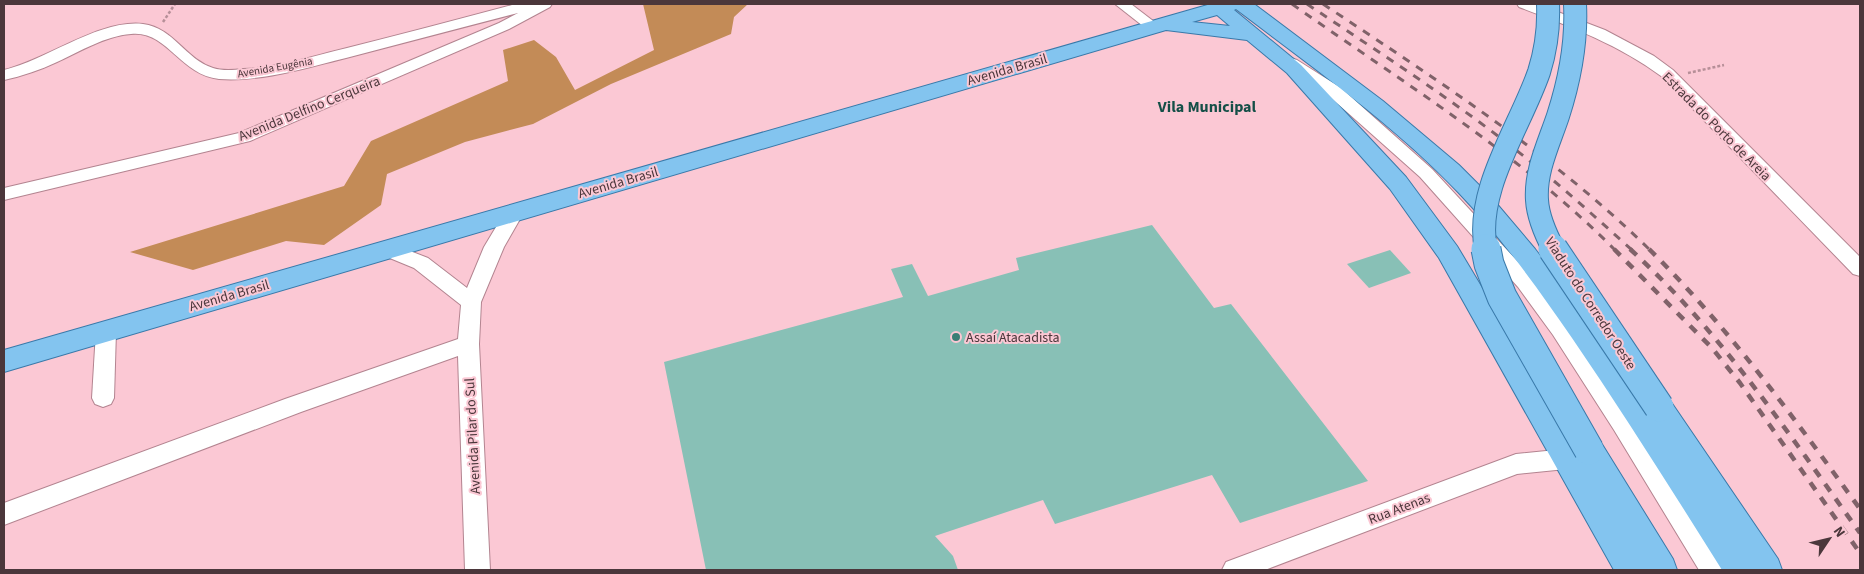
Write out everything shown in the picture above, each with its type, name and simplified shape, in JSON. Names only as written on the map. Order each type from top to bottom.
[{"type":"main road","points":[[1548,4],[1549,30],[1543,64],[1486,205],[1485,248],[1491,270],[1506,303],[1632,570]]},
{"type":"main road","name":"Viaduto do Corredor Oeste","points":[[1575,4],[1575,55],[1571,75],[1539,174],[1538,212],[1544,230],[1556,254],[1706,476],[1766,570]]},
{"type":"main road","name":"Avenida Brasil","points":[[4,360],[1227,5]]},
{"type":"main road","points":[[1227,5],[1261,42],[1294,70],[1363,142],[1424,217],[1578,454],[1661,570]]},
{"type":"main road","points":[[1227,5],[1408,134],[1452,172],[1495,218],[1540,274],[1598,354],[1740,570]]},
{"type":"main road","points":[[1153,27],[1181,26],[1261,42]]},
{"type":"street","name":"Avenida Eugênia","points":[[156,31],[203,70],[233,74],[275,69],[318,60],[533,4]]},
{"type":"street","name":"Avenida Delfino Cerqueira","points":[[4,194],[244,137],[504,26],[545,4]]},
{"type":"street","points":[[1122,4],[1153,27]]},
{"type":"street","name":"Estrada do Porto de Areia","points":[[1524,4],[1600,33],[1641,55],[1668,73],[1744,153],[1860,269]]},
{"type":"street","points":[[4,75],[31,68],[92,40],[112,33],[133,28],[156,31]]},
{"type":"street","points":[[1261,42],[1335,92],[1426,173],[1525,282],[1560,329],[1622,423],[1712,570]]},
{"type":"street","name":"Avenida Pilar do Sul","points":[[478,570],[468,344],[472,302],[494,247],[515,212]]},
{"type":"street","points":[[1482,236],[1540,274]]},
{"type":"street","points":[[386,249],[421,263],[472,302]]},
{"type":"street","points":[[102,398],[106,331]]},
{"type":"street","points":[[4,514],[271,412],[468,344]]},
{"type":"street","name":"Rua Atenas","points":[[1235,570],[1516,464],[1578,454]]},
{"type":"path","points":[[156,31],[175,4]]},
{"type":"path","points":[[1668,73],[1690,72],[1724,65]]},
{"type":"shaded area","points":[[643,4],[748,4],[734,17],[731,34],[611,84],[533,124],[465,142],[387,174],[381,205],[324,245],[286,241],[193,270],[130,252],[344,186],[371,141],[508,81],[503,50],[534,40],[556,57],[575,90],[654,50]]},
{"type":"building","points":[[1152,225],[1214,308],[1231,304],[1368,481],[1240,523],[1212,475],[1055,524],[1043,500],[935,536],[953,556],[958,570],[706,570],[664,362],[903,297],[891,269],[912,264],[928,296],[1019,270],[1016,258]]},
{"type":"building","points":[[1390,250],[1411,273],[1369,288],[1347,264]]},
{"type":"railway","points":[[1292,4],[1459,120],[1500,151],[1540,182],[1615,250]]},
{"type":"railway","points":[[1307,4],[1413,75],[1491,131],[1546,174],[1632,250]]},
{"type":"railway","points":[[1323,4],[1451,90],[1534,150],[1574,182],[1650,250]]},
{"type":"railway","points":[[1630,249],[1663,281],[1724,349],[1780,422],[1860,533]]},
{"type":"railway","points":[[1615,250],[1712,348],[1740,383],[1860,553]]},
{"type":"railway","points":[[1650,250],[1706,310],[1760,374],[1860,509]]},
{"type":"place","name":"Assaí Atacadista","points":[[956,337]]},
{"type":"district","name":"Vila Municipal","points":[[1207,106]]}]
